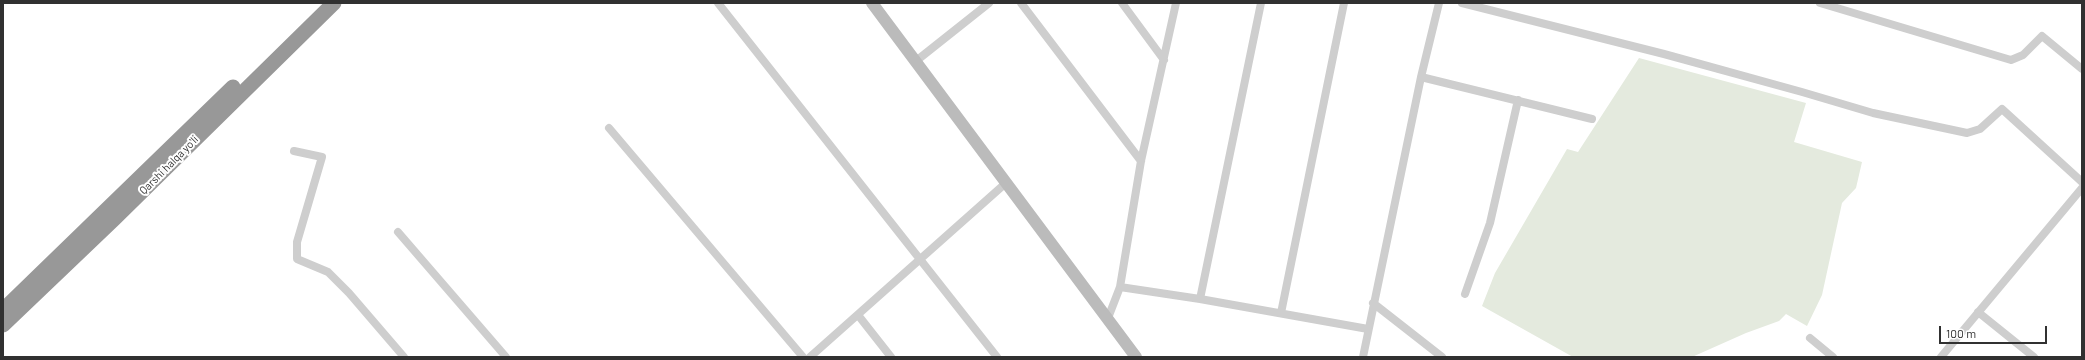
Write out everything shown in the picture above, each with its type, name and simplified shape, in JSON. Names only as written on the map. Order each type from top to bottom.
[{"type":"highway","name":"Qarshi halqa yoʻli","points":[[3,325],[258,70],[320,3]]},
{"type":"highway","name":"Qarshi halqa yoʻli","points":[[3,310],[258,70],[334,3]]},
{"type":"main road","points":[[872,3],[1007,182],[1136,357]]},
{"type":"street","points":[[718,3],[997,357]]},
{"type":"street","points":[[916,61],[989,3]]},
{"type":"street","points":[[1021,3],[1141,161]]},
{"type":"street","points":[[1122,3],[1164,60]]},
{"type":"street","points":[[1108,318],[1120,286],[1141,161],[1176,3]]},
{"type":"street","points":[[1200,299],[1261,3]]},
{"type":"street","points":[[1281,313],[1344,3]]},
{"type":"street","points":[[1363,357],[1421,77],[1439,3]]},
{"type":"street","points":[[1462,3],[1664,54],[1873,113],[1967,133],[1980,129],[2002,109],[2082,182]]},
{"type":"street","points":[[1820,3],[2011,60],[2023,55],[2042,36],[2082,69]]},
{"type":"street","points":[[1421,77],[1592,119]]},
{"type":"street","points":[[1465,294],[1490,223],[1518,100]]},
{"type":"street","points":[[609,128],[803,357]]},
{"type":"street","points":[[294,151],[322,156],[297,242],[297,259],[328,272],[349,293],[404,357]]},
{"type":"street","points":[[810,357],[1007,182]]},
{"type":"street","points":[[1941,357],[2082,188]]},
{"type":"street","points":[[398,232],[506,357]]},
{"type":"street","points":[[1120,286],[1368,329]]},
{"type":"street","points":[[1373,303],[1442,357]]},
{"type":"street","points":[[1978,312],[2034,357]]},
{"type":"street","points":[[858,315],[891,357]]},
{"type":"street","points":[[1810,338],[1833,357]]},
{"type":"shaded area","points":[[1639,58],[1806,103],[1794,142],[1862,162],[1856,188],[1842,203],[1822,295],[1807,326],[1786,314],[1779,321],[1746,333],[1692,357],[1573,357],[1482,306],[1495,273],[1567,149],[1578,152]]}]
